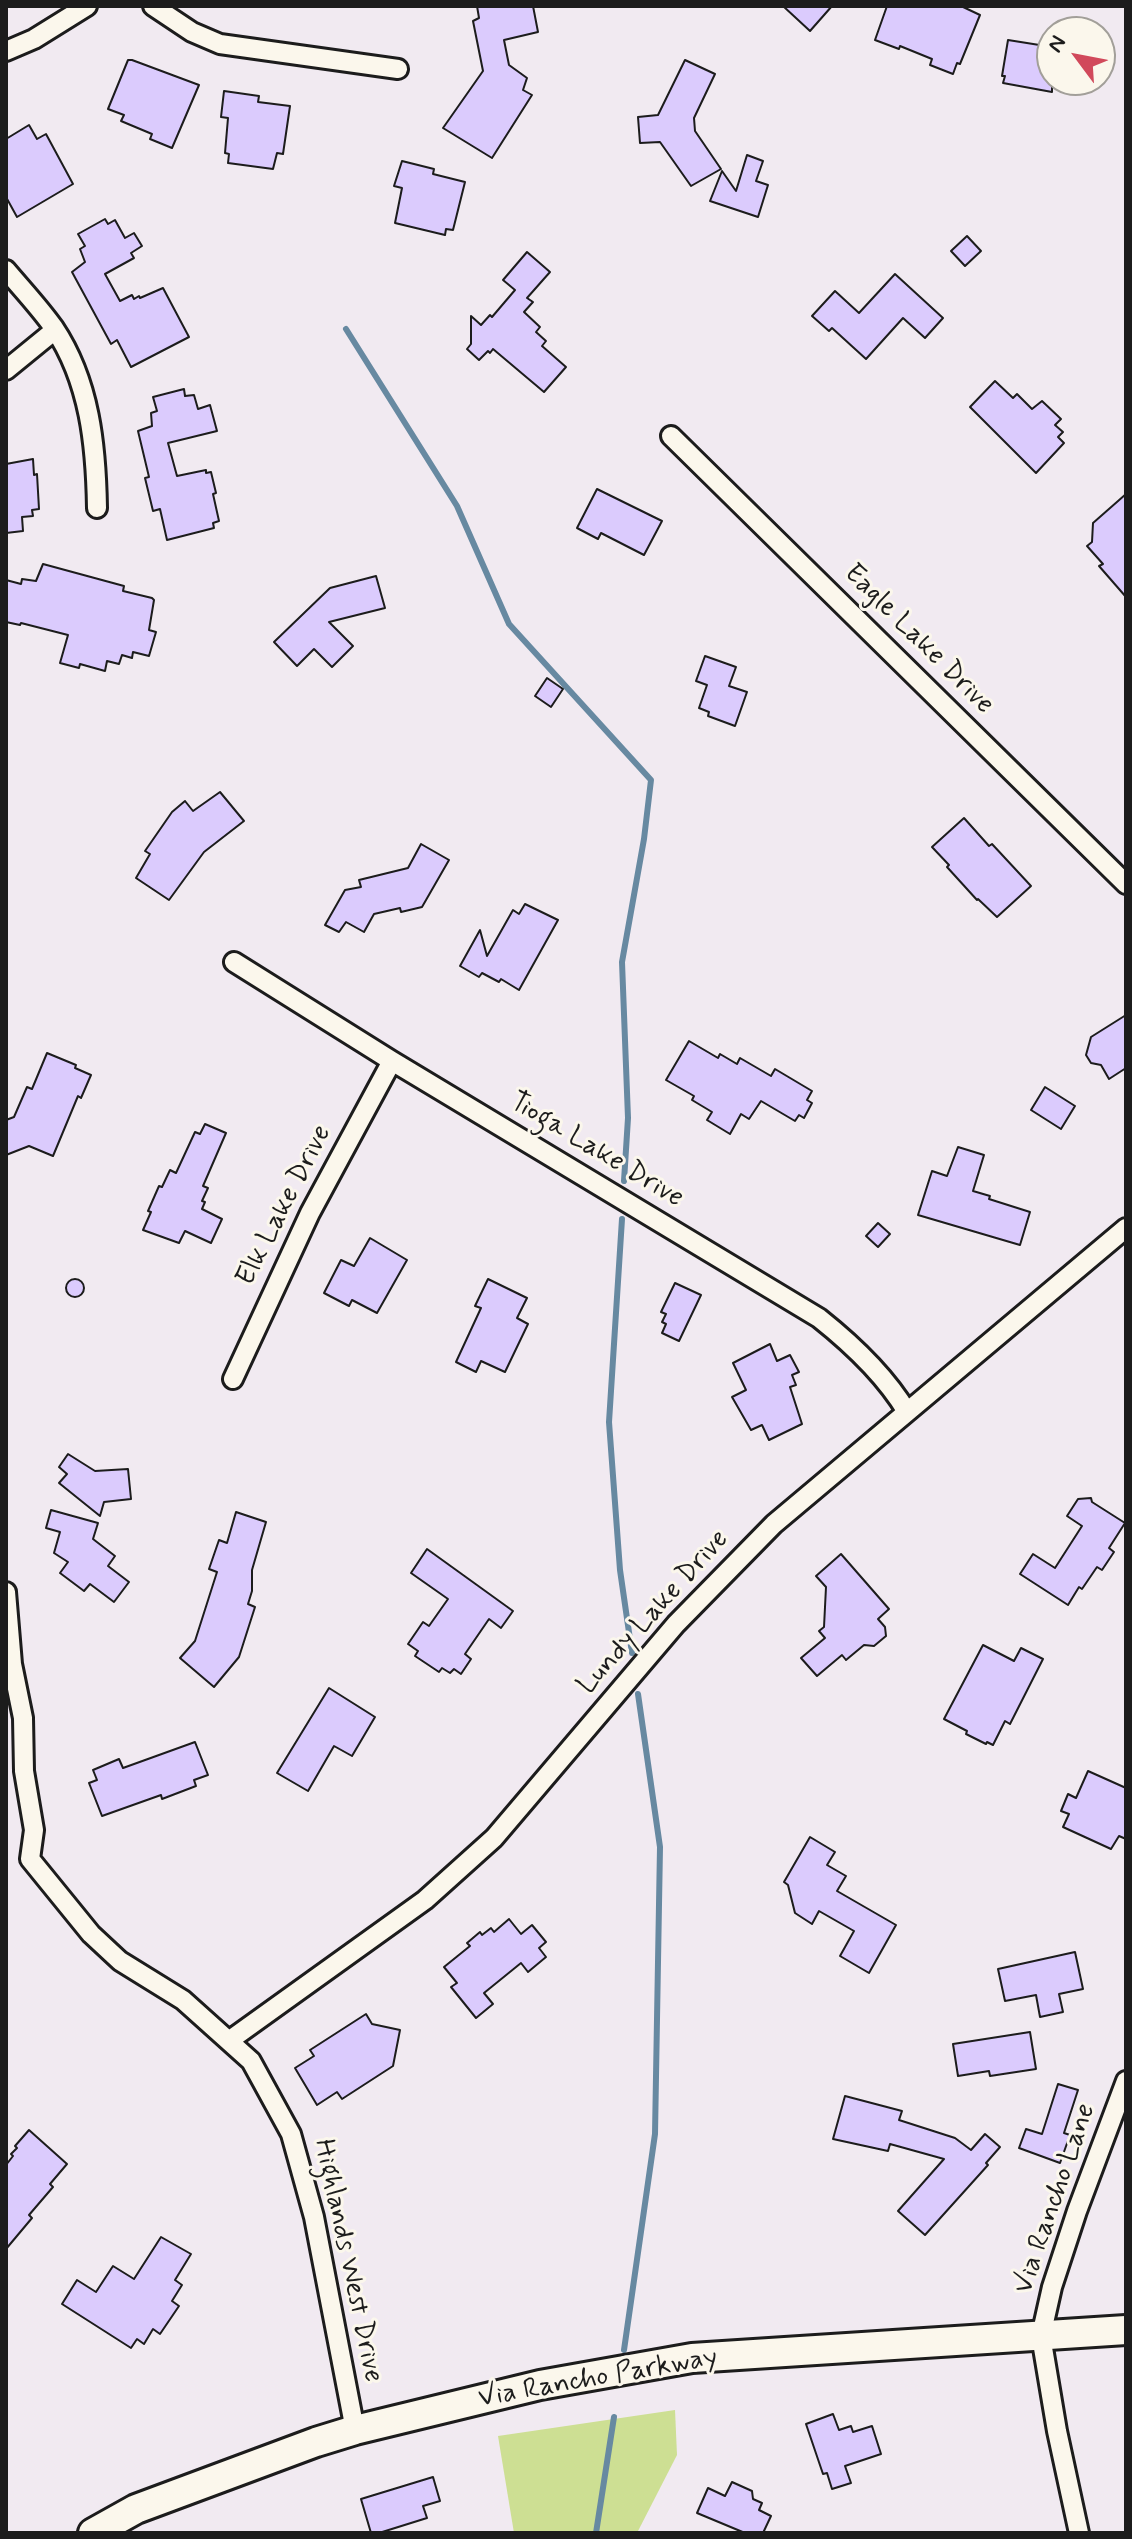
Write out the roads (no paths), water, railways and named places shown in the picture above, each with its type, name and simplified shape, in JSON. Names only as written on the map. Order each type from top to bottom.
[{"type":"main road","name":"Via Rancho Parkway","points":[[93,2533],[136,2509],[355,2430],[540,2385],[692,2358],[1126,2330]]},
{"type":"street","points":[[6,51],[34,39],[87,6]]},
{"type":"street","points":[[153,6],[192,32],[220,44],[398,69]]},
{"type":"street","points":[[6,270],[55,330],[76,371],[90,416],[96,457],[97,508]]},
{"type":"street","points":[[6,370],[55,330]]},
{"type":"street","name":"Eagle Lake Drive","points":[[671,436],[1126,884]]},
{"type":"street","name":"Tioga Lake Drive","points":[[234,962],[392,1061],[819,1318],[850,1342],[895,1391],[907,1412]]},
{"type":"street","name":"Elk Lake Drive","points":[[233,1379],[310,1213],[392,1061]]},
{"type":"street","name":"Lundy Lake Drive","points":[[230,2040],[425,1900],[494,1838],[676,1624],[774,1524],[1126,1228]]},
{"type":"street","name":"Highlands West Drive","points":[[6,1592],[12,1664],[23,1718],[24,1771],[34,1830],[30,1859],[91,1934],[120,1961],[183,2000],[251,2061],[291,2134],[314,2217],[355,2430]]},
{"type":"street","name":"Via Rancho Lane","points":[[1041,2336],[1052,2287],[1077,2211],[1126,2081]]},
{"type":"street","points":[[1041,2336],[1079,2533]]},
{"type":"waterway","points":[[346,329],[457,506],[509,624],[651,780],[622,962],[628,1118],[624,1181]]},
{"type":"waterway","points":[[622,1219],[609,1422],[620,1570],[632,1653]]},
{"type":"waterway","points":[[624,2350],[655,2134],[660,1847],[638,1694]]},
{"type":"waterway","points":[[596,2533],[614,2417]]}]
